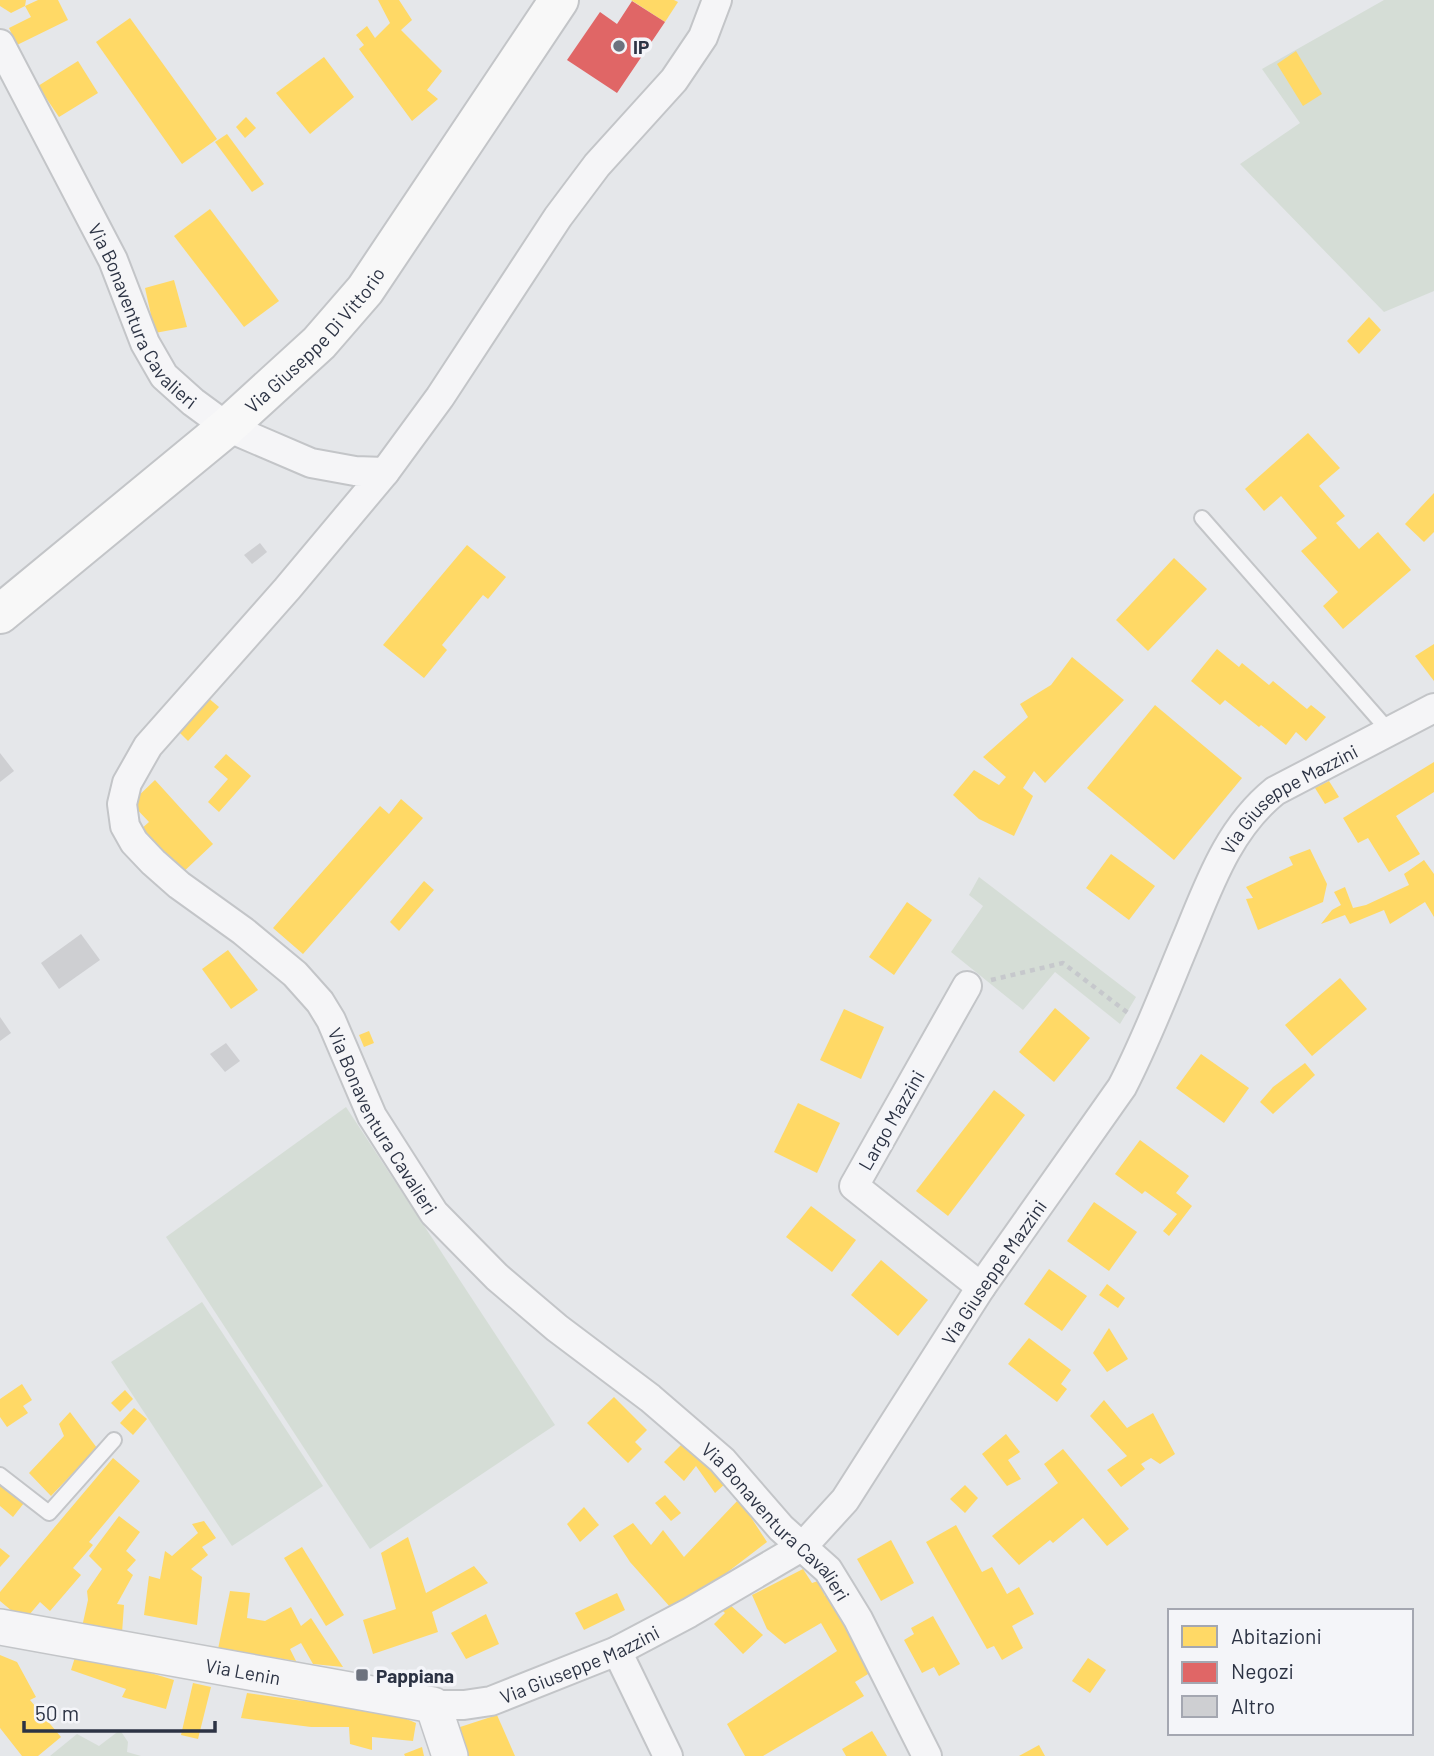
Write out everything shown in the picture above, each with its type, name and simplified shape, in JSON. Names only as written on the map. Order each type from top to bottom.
[{"type":"main road","name":"Via Giuseppe Di Vittorio","points":[[0,614],[227,427],[318,343],[365,290],[559,0]]},
{"type":"street","name":"Via Bonaventura Cavalieri","points":[[717,0],[703,37],[674,80],[597,164],[558,217],[447,386],[385,472],[287,589],[148,746],[127,783],[122,804],[125,826],[134,842],[153,862],[178,885],[295,974],[320,1002],[372,1116],[434,1213],[498,1277],[557,1328],[650,1398],[722,1460],[781,1528],[828,1570],[858,1619],[927,1756]]},
{"type":"street","name":"Via Bonaventura Cavalieri","points":[[0,44],[113,260],[145,343],[164,376],[227,427],[311,463],[355,471],[385,472]]},
{"type":"street","name":"Via Giuseppe Mazzini","points":[[433,1705],[464,1705],[491,1701],[617,1651],[689,1614],[803,1546],[845,1500],[981,1287],[1122,1087],[1210,881],[1241,825],[1275,792],[1434,708]]},
{"type":"street","name":"Largo Mazzini","points":[[967,986],[853,1186],[981,1287]]},
{"type":"street","name":"Via Lenin","points":[[0,1627],[433,1705]]},
{"type":"street","points":[[617,1651],[668,1756]]},
{"type":"street","points":[[433,1705],[450,1756]]},
{"type":"lane","points":[[1202,518],[1389,731]]},
{"type":"lane","points":[[0,1475],[49,1513],[114,1440]]},
{"type":"path","points":[[967,986],[1063,963],[1149,1029]]},
{"type":"shaded area","points":[[1384,0],[1434,0],[1434,291],[1384,312],[1240,164],[1300,123],[1262,69]]},
{"type":"shaded area","points":[[979,877],[1136,997],[1120,1024],[1055,972],[1023,1010],[951,952],[983,906],[969,895]]},
{"type":"shaded area","points":[[346,1107],[555,1425],[370,1549],[166,1237]]},
{"type":"shaded area","points":[[202,1302],[323,1486],[232,1546],[111,1362]]},
{"type":"shaded area","points":[[120,1730],[128,1742],[127,1752],[141,1756],[50,1756],[77,1734],[99,1746]]},
{"type":"building: Abitazioni","points":[[0,0],[26,0],[25,6],[11,13],[0,6]]},
{"type":"building: Abitazioni","points":[[38,0],[58,0],[68,20],[17,45],[9,28],[31,17],[25,6]]},
{"type":"building: Abitazioni","points":[[378,0],[399,0],[412,20],[401,30],[442,71],[427,90],[438,99],[412,121],[359,49],[364,45],[356,35],[367,26],[375,38],[390,23]]},
{"type":"building: Abitazioni","points":[[631,0],[674,0],[678,2],[665,22]]},
{"type":"building: Abitazioni","points":[[130,18],[217,139],[182,164],[96,42]]},
{"type":"building: Abitazioni","points":[[1296,51],[1322,94],[1303,106],[1277,64]]},
{"type":"building: Abitazioni","points":[[324,57],[354,97],[310,134],[276,93]]},
{"type":"building: Abitazioni","points":[[78,61],[98,93],[59,117],[38,86]]},
{"type":"building: Abitazioni","points":[[246,117],[256,128],[245,138],[236,127]]},
{"type":"building: Abitazioni","points":[[227,134],[264,184],[252,192],[215,142]]},
{"type":"building: Abitazioni","points":[[210,209],[279,301],[244,327],[174,236]]},
{"type":"building: Abitazioni","points":[[174,280],[187,327],[155,333],[145,288]]},
{"type":"building: Abitazioni","points":[[1369,317],[1381,330],[1359,354],[1347,341]]},
{"type":"building: Abitazioni","points":[[1308,433],[1340,468],[1319,486],[1345,516],[1336,523],[1359,549],[1378,532],[1411,570],[1343,629],[1323,606],[1338,592],[1301,551],[1317,538],[1281,496],[1264,511],[1245,489]]},
{"type":"building: Abitazioni","points":[[1434,493],[1434,532],[1424,542],[1405,524]]},
{"type":"building: Abitazioni","points":[[467,545],[506,577],[488,599],[483,595],[442,645],[447,650],[424,678],[383,645]]},
{"type":"building: Abitazioni","points":[[1174,558],[1207,589],[1148,651],[1116,620]]},
{"type":"building: Abitazioni","points":[[1434,644],[1434,681],[1415,656]]},
{"type":"building: Abitazioni","points":[[1217,649],[1239,667],[1242,663],[1269,685],[1273,681],[1307,709],[1311,705],[1326,717],[1306,741],[1296,732],[1286,745],[1225,700],[1220,705],[1191,681]]},
{"type":"building: Abitazioni","points":[[1072,657],[1124,700],[1045,783],[1034,771],[1023,788],[1033,796],[1014,836],[979,819],[953,795],[974,770],[999,785],[1006,777],[983,757],[1028,717],[1020,704],[1051,685]]},
{"type":"building: Abitazioni","points":[[207,697],[219,707],[188,741],[176,729]]},
{"type":"building: Abitazioni","points":[[1155,705],[1242,778],[1174,860],[1087,788]]},
{"type":"building: Abitazioni","points":[[226,754],[251,776],[219,812],[208,802],[228,779],[214,767]]},
{"type":"building: Abitazioni","points":[[1434,762],[1434,792],[1396,816],[1420,854],[1389,872],[1368,838],[1358,843],[1343,818]]},
{"type":"building: Abitazioni","points":[[155,780],[213,844],[180,875],[140,830],[149,822],[131,803]]},
{"type":"building: Abitazioni","points":[[1329,781],[1339,797],[1325,804],[1315,788]]},
{"type":"building: Abitazioni","points":[[401,799],[423,818],[303,954],[273,928],[380,806],[389,814]]},
{"type":"building: Abitazioni","points":[[1310,849],[1327,884],[1323,902],[1258,930],[1246,899],[1253,898],[1246,887],[1293,865],[1289,857]]},
{"type":"building: Abitazioni","points":[[1111,854],[1155,886],[1129,920],[1086,888]]},
{"type":"building: Abitazioni","points":[[1424,860],[1434,874],[1434,917],[1425,902],[1390,924],[1384,910],[1350,924],[1345,915],[1321,924],[1332,910],[1341,905],[1334,892],[1345,887],[1353,908],[1366,905],[1409,885],[1404,874]]},
{"type":"building: Abitazioni","points":[[424,881],[434,890],[399,931],[390,922]]},
{"type":"building: Abitazioni","points":[[907,902],[932,920],[894,975],[869,957]]},
{"type":"building: Abitazioni","points":[[228,950],[258,990],[231,1009],[202,969]]},
{"type":"building: Abitazioni","points":[[1340,978],[1367,1009],[1312,1056],[1285,1025]]},
{"type":"building: Abitazioni","points":[[1055,1008],[1090,1038],[1054,1082],[1019,1052]]},
{"type":"building: Abitazioni","points":[[844,1009],[884,1027],[861,1079],[820,1060]]},
{"type":"building: Abitazioni","points":[[369,1031],[374,1043],[364,1047],[359,1035]]},
{"type":"building: Abitazioni","points":[[1201,1054],[1249,1088],[1224,1123],[1176,1088]]},
{"type":"building: Abitazioni","points":[[1305,1063],[1315,1075],[1273,1114],[1260,1102],[1273,1087]]},
{"type":"building: Abitazioni","points":[[994,1090],[1025,1115],[948,1216],[916,1191]]},
{"type":"building: Abitazioni","points":[[798,1103],[840,1123],[817,1173],[774,1152]]},
{"type":"building: Abitazioni","points":[[1140,1140],[1189,1176],[1176,1193],[1192,1206],[1169,1236],[1163,1231],[1177,1214],[1145,1191],[1142,1194],[1115,1174]]},
{"type":"building: Abitazioni","points":[[1094,1202],[1137,1232],[1109,1271],[1067,1241]]},
{"type":"building: Abitazioni","points":[[811,1206],[856,1240],[832,1272],[786,1237]]},
{"type":"building: Abitazioni","points":[[881,1260],[928,1300],[898,1336],[851,1295]]},
{"type":"building: Abitazioni","points":[[1049,1269],[1087,1296],[1062,1331],[1024,1304]]},
{"type":"building: Abitazioni","points":[[1107,1284],[1125,1298],[1118,1308],[1099,1295]]},
{"type":"building: Abitazioni","points":[[1109,1328],[1128,1359],[1107,1372],[1093,1353]]},
{"type":"building: Abitazioni","points":[[1029,1338],[1071,1370],[1061,1384],[1067,1389],[1057,1402],[1008,1364]]},
{"type":"building: Abitazioni","points":[[22,1384],[32,1400],[23,1406],[28,1413],[7,1427],[0,1417],[0,1399]]},
{"type":"building: Abitazioni","points":[[125,1390],[133,1399],[120,1412],[111,1403]]},
{"type":"building: Abitazioni","points":[[614,1397],[647,1430],[635,1442],[642,1449],[628,1463],[587,1423]]},
{"type":"building: Abitazioni","points":[[1104,1400],[1127,1428],[1153,1413],[1175,1454],[1160,1464],[1151,1458],[1141,1464],[1145,1469],[1121,1487],[1107,1470],[1127,1456],[1090,1416]]},
{"type":"building: Abitazioni","points":[[134,1408],[147,1419],[133,1435],[120,1423]]},
{"type":"building: Abitazioni","points":[[70,1412],[97,1448],[51,1496],[29,1473],[64,1436],[59,1424]]},
{"type":"building: Abitazioni","points":[[1006,1434],[1020,1452],[1008,1460],[1021,1479],[1007,1486],[982,1454]]},
{"type":"building: Abitazioni","points":[[690,1436],[727,1482],[715,1493],[696,1466],[684,1481],[664,1462]]},
{"type":"building: Abitazioni","points":[[1063,1449],[1129,1529],[1107,1546],[1083,1518],[1053,1543],[1050,1540],[1019,1565],[992,1536],[1058,1483],[1044,1464]]},
{"type":"building: Abitazioni","points":[[113,1458],[140,1481],[89,1542],[93,1545],[73,1568],[81,1575],[50,1611],[40,1602],[24,1621],[0,1601],[0,1592]]},
{"type":"building: Abitazioni","points":[[0,1483],[24,1503],[13,1517],[0,1506]]},
{"type":"building: Abitazioni","points":[[965,1485],[978,1498],[965,1513],[950,1499]]},
{"type":"building: Abitazioni","points":[[665,1495],[681,1513],[671,1521],[655,1503]]},
{"type":"building: Abitazioni","points":[[739,1499],[767,1542],[695,1597],[671,1608],[630,1562],[613,1536],[633,1523],[651,1545],[663,1530],[684,1557]]},
{"type":"building: Abitazioni","points":[[584,1507],[599,1525],[580,1542],[567,1524]]},
{"type":"building: Abitazioni","points":[[119,1516],[140,1532],[126,1551],[136,1560],[127,1570],[133,1575],[117,1604],[124,1605],[122,1633],[82,1627],[88,1600],[87,1591],[102,1569],[89,1556]]},
{"type":"building: Abitazioni","points":[[204,1521],[216,1538],[202,1547],[208,1555],[191,1569],[202,1577],[197,1625],[144,1615],[149,1576],[160,1579],[165,1551],[172,1556],[198,1533],[192,1524]]},
{"type":"building: Abitazioni","points":[[956,1525],[982,1572],[992,1567],[1007,1594],[1019,1587],[1034,1614],[1012,1626],[1023,1648],[1002,1660],[994,1646],[987,1649],[926,1542]]},
{"type":"building: Abitazioni","points":[[408,1537],[426,1593],[474,1566],[488,1583],[432,1612],[438,1632],[373,1654],[363,1620],[396,1609],[381,1553]]},
{"type":"building: Abitazioni","points":[[891,1540],[914,1583],[881,1601],[857,1559]]},
{"type":"building: Abitazioni","points":[[302,1547],[344,1615],[326,1626],[284,1558]]},
{"type":"building: Abitazioni","points":[[0,1548],[10,1556],[0,1567]]},
{"type":"building: Abitazioni","points":[[803,1569],[812,1583],[818,1581],[825,1596],[832,1594],[873,1671],[855,1682],[864,1696],[763,1756],[745,1756],[727,1724],[837,1651],[821,1623],[785,1644],[767,1629],[752,1595]]},
{"type":"building: Abitazioni","points":[[230,1591],[250,1593],[247,1618],[265,1621],[291,1607],[301,1626],[311,1618],[343,1667],[313,1664],[301,1643],[290,1649],[296,1661],[218,1649]]},
{"type":"building: Abitazioni","points":[[617,1593],[625,1610],[584,1630],[575,1613]]},
{"type":"building: Abitazioni","points":[[728,1603],[763,1635],[743,1654],[714,1624],[725,1613],[719,1607]]},
{"type":"building: Abitazioni","points":[[486,1614],[499,1644],[466,1659],[451,1633]]},
{"type":"building: Abitazioni","points":[[933,1616],[960,1664],[939,1676],[934,1667],[922,1673],[904,1640],[914,1634],[911,1628]]},
{"type":"building: Abitazioni","points":[[77,1651],[174,1680],[166,1709],[122,1697],[126,1689],[71,1670]]},
{"type":"building: Abitazioni","points":[[0,1655],[17,1662],[36,1697],[30,1700],[61,1737],[38,1756],[22,1756],[0,1728]]},
{"type":"building: Abitazioni","points":[[1088,1658],[1106,1670],[1090,1693],[1072,1681]]},
{"type":"building: Abitazioni","points":[[193,1683],[211,1687],[198,1739],[181,1735]]},
{"type":"building: Abitazioni","points":[[247,1693],[395,1714],[416,1723],[413,1741],[372,1737],[372,1750],[350,1744],[349,1727],[311,1727],[241,1718]]},
{"type":"building: Abitazioni","points":[[497,1715],[515,1756],[466,1756],[457,1728]]},
{"type":"building: Abitazioni","points":[[872,1731],[887,1756],[846,1756],[842,1749]]},
{"type":"building: Abitazioni","points":[[1039,1745],[1045,1756],[1019,1756]]},
{"type":"building: Abitazioni","points":[[422,1747],[424,1756],[404,1754]]},
{"type":"building: Negozi","points":[[632,1],[665,22],[617,93],[567,60],[600,12],[617,24]]},
{"type":"building: Altro","points":[[260,543],[267,552],[252,564],[244,555]]},
{"type":"building: Altro","points":[[0,753],[14,771],[0,782]]},
{"type":"building: Altro","points":[[81,934],[100,960],[59,989],[41,963]]},
{"type":"building: Altro","points":[[0,1017],[11,1033],[0,1041]]},
{"type":"building: Altro","points":[[226,1043],[240,1061],[225,1072],[210,1054]]},
{"type":"place","name":"IP","points":[[619,46]]},
{"type":"place","name":"Pappiana","points":[[362,1675]]}]
